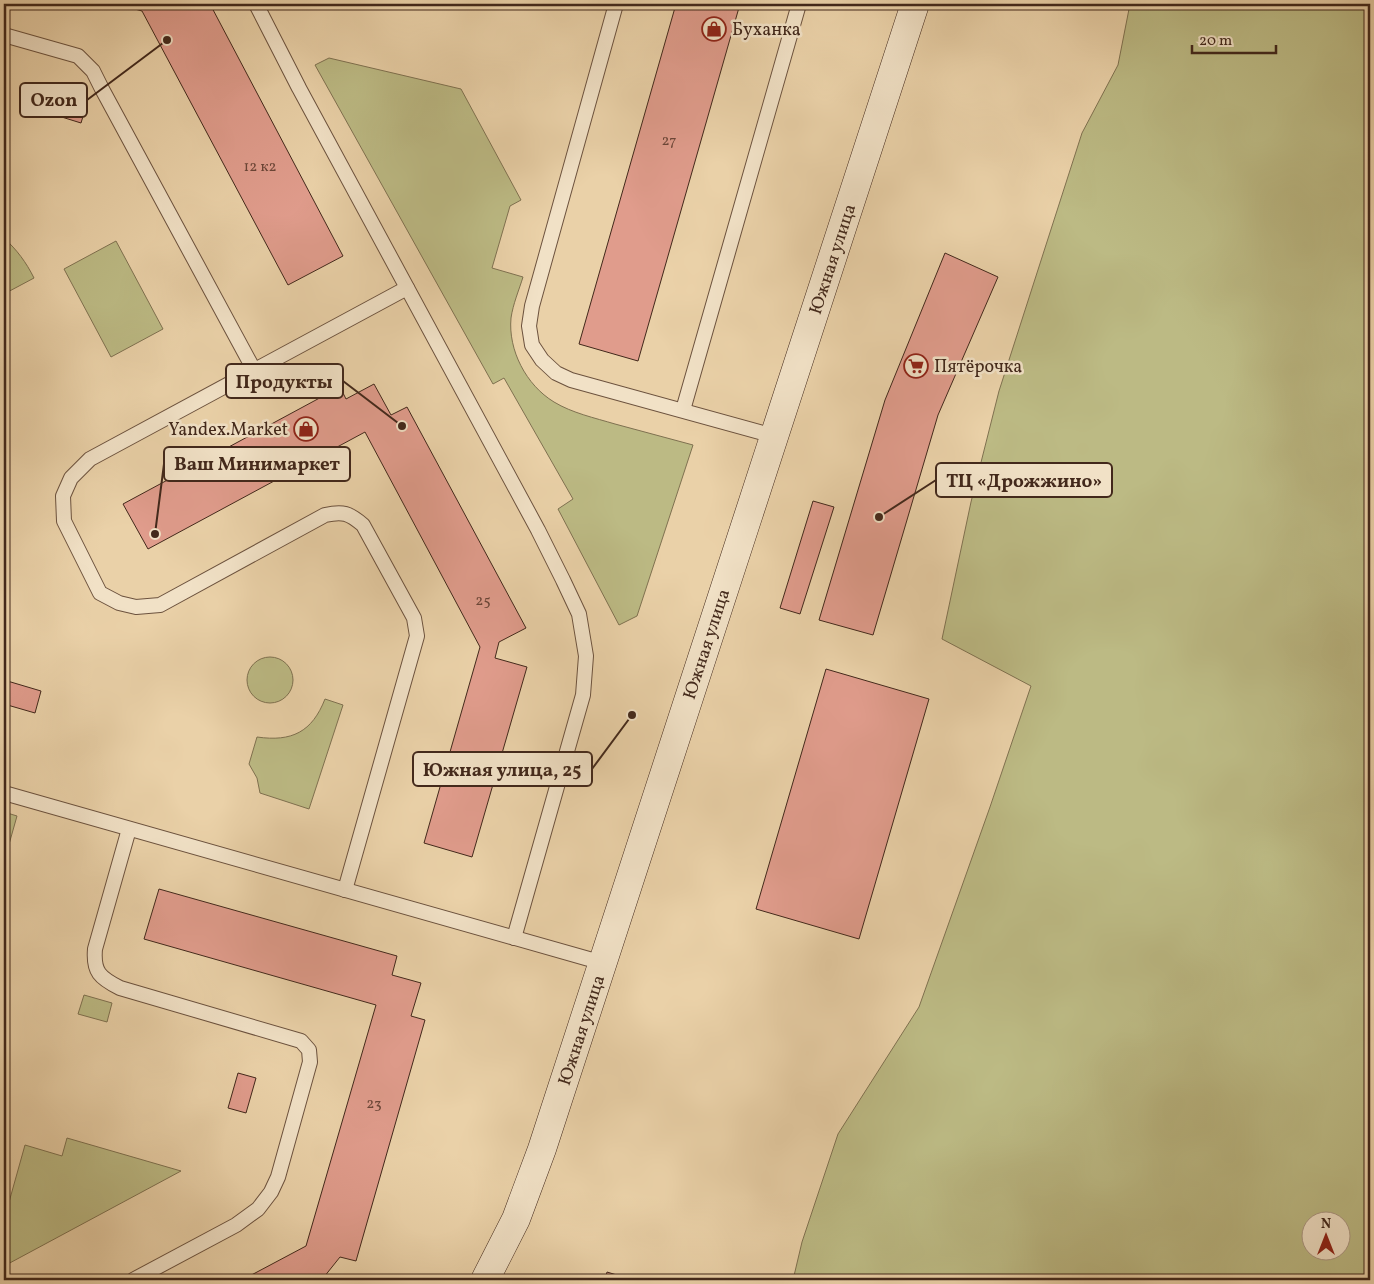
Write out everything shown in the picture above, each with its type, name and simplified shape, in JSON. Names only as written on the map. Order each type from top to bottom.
[{"type":"street","name":"Южная улица","points":[[485,1280],[516,1219],[542,1149],[915,4]]},
{"type":"lane","points":[[256,4],[564,580],[579,614],[586,656],[583,696],[514,938]]},
{"type":"lane","points":[[616,4],[532,306],[529,326],[532,345],[542,360],[556,372],[571,380],[774,436]]},
{"type":"lane","points":[[683,410],[799,4]]},
{"type":"lane","points":[[4,35],[78,56],[93,71],[254,370]]},
{"type":"lane","points":[[345,890],[417,636],[414,618],[363,525],[352,516],[339,512],[325,515],[160,605],[136,607],[120,603],[100,593],[64,522],[64,496],[71,478],[90,459],[407,288]]},
{"type":"lane","points":[[4,793],[602,964]]},
{"type":"lane","points":[[129,829],[95,949],[94,959],[105,981],[120,988],[301,1041],[309,1050],[310,1062],[278,1177],[271,1192],[258,1209],[236,1224],[133,1280]]},
{"type":"shaded area","points":[[1130,4],[1370,4],[1370,1280],[793,1280],[802,1242],[838,1134],[919,1007],[1031,686],[942,639],[971,502],[999,391],[1082,133],[1118,65]]},
{"type":"shaded area","points":[[329,58],[461,89],[521,200],[510,206],[492,268],[523,277],[512,313],[511,330],[516,354],[527,376],[544,395],[568,409],[600,420],[693,445],[637,616],[619,625],[558,509],[573,499],[504,378],[493,384],[315,65]]},
{"type":"shaded area","points":[[4,238],[21,256],[34,278],[4,294]]},
{"type":"shaded area","points":[[116,241],[163,329],[111,357],[64,269]]},
{"type":"shaded area","points":[[265,657],[275,657],[289,667],[293,680],[289,693],[283,699],[275,703],[265,703],[251,693],[247,685],[247,675],[257,661]]},
{"type":"shaded area","points":[[325,699],[343,705],[309,809],[260,793],[257,778],[249,764],[257,737],[281,738],[299,732],[314,720]]},
{"type":"shaded area","points":[[4,812],[17,816],[4,862]]},
{"type":"shaded area","points":[[84,995],[112,1003],[107,1022],[78,1014]]},
{"type":"shaded area","points":[[67,1138],[181,1171],[6,1265],[4,1260],[4,1220],[25,1145],[62,1156]]},
{"type":"building","points":[[117,4],[159,4],[161,6],[165,4],[210,4],[343,256],[288,285],[142,11]]},
{"type":"building","points":[[676,4],[740,4],[638,361],[579,344]]},
{"type":"building","points":[[58,95],[87,103],[81,123],[52,114]]},
{"type":"building","points":[[945,253],[998,277],[938,415],[873,635],[819,620],[885,400]]},
{"type":"building","points":[[374,384],[391,415],[407,407],[526,628],[499,642],[495,658],[527,667],[472,857],[424,843],[480,647],[365,432],[148,549],[123,504],[340,387],[346,399]]},
{"type":"building","points":[[813,501],[834,507],[800,614],[780,608]]},
{"type":"building","points":[[826,669],[929,699],[859,939],[756,909]]},
{"type":"building","points":[[4,680],[41,691],[35,713],[4,704]]},
{"type":"building","points":[[159,889],[397,956],[392,975],[421,983],[411,1016],[425,1020],[356,1261],[340,1257],[324,1277],[326,1280],[242,1280],[306,1246],[376,1005],[144,939]]},
{"type":"building","points":[[238,1073],[256,1078],[246,1113],[228,1108]]},
{"type":"building","points":[[607,1272],[633,1280],[605,1280]]},
{"type":"place","name":"Буханка","points":[[714,29]]},
{"type":"place","name":"Ozon","points":[[167,40]]},
{"type":"place","name":"Пятёрочка","points":[[916,366]]},
{"type":"place","name":"Продукты","points":[[402,426]]},
{"type":"place","name":"Yandex.Market","points":[[306,429]]},
{"type":"place","name":"ТЦ «Дрожжино»","points":[[879,517]]},
{"type":"place","name":"Ваш Минимаркет","points":[[155,534]]},
{"type":"place","name":"Южная улица, 25","points":[[632,715]]}]
